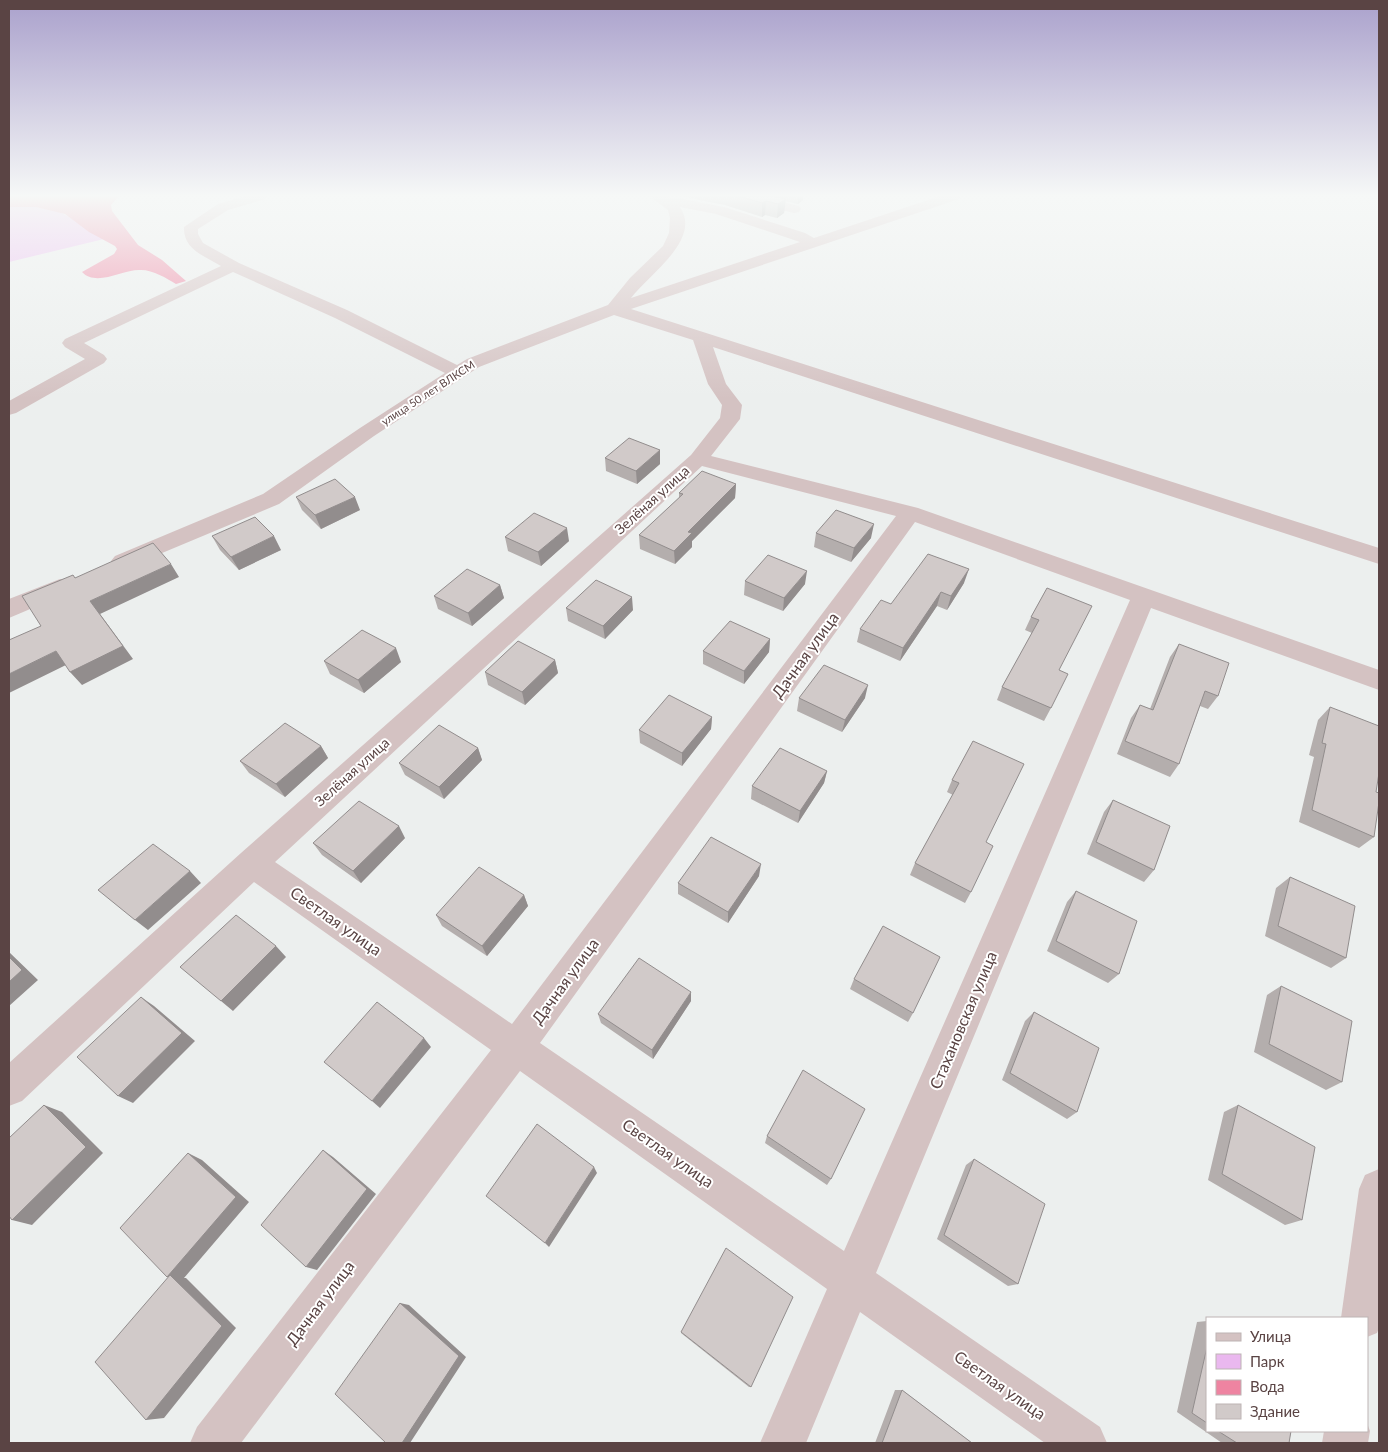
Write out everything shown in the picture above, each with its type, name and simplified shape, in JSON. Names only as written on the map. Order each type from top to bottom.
[{"type":"street","points":[[228,264],[341,314],[458,373]]},
{"type":"street","points":[[654,264],[636,280],[614,309],[1379,556]]},
{"type":"street","name":"улица 50 лет ВЛКСМ","points":[[108,567],[270,499],[367,432],[474,363],[614,309],[750,264]]},
{"type":"street","points":[[9,409],[98,359],[71,342],[232,266]]},
{"type":"street","name":"Зелёная улица","points":[[9,1088],[252,863],[698,459],[730,420],[732,404],[717,384],[700,336]]},
{"type":"street","points":[[698,459],[910,513],[1379,680]]},
{"type":"street","name":"Дачная улица","points":[[213,1443],[516,1046],[910,513]]},
{"type":"street","points":[[9,609],[81,579]]},
{"type":"street","name":"Стахановская улица","points":[[783,1443],[1144,597]]},
{"type":"street","name":"Светлая улица","points":[[252,863],[1084,1443]]},
{"type":"street","points":[[1362,1317],[1379,1189]]},
{"type":"water","points":[[97,264],[166,264],[186,281],[176,284],[159,274],[144,270],[102,278],[94,278],[82,272]]},
{"type":"building","points":[[629,438],[660,450],[636,471],[605,458]]},
{"type":"building","points":[[702,471],[736,484],[688,532],[692,533],[674,551],[639,535],[683,494],[679,493]]},
{"type":"building","points":[[335,479],[355,497],[315,515],[296,497]]},
{"type":"building","points":[[836,510],[874,524],[854,548],[816,533]]},
{"type":"building","points":[[534,513],[567,528],[538,552],[505,537]]},
{"type":"building","points":[[255,517],[274,536],[231,557],[212,536]]},
{"type":"building","points":[[153,543],[171,564],[90,601],[123,646],[70,672],[56,651],[9,674],[9,640],[41,626],[22,596],[73,575],[75,578]]},
{"type":"building","points":[[928,554],[969,569],[951,596],[941,592],[903,648],[860,629],[881,600],[891,604]]},
{"type":"building","points":[[768,555],[807,571],[784,598],[745,581]]},
{"type":"building","points":[[467,569],[500,585],[468,613],[434,596]]},
{"type":"building","points":[[596,580],[632,597],[603,626],[566,608]]},
{"type":"building","points":[[1047,588],[1092,606],[1059,670],[1068,674],[1051,708],[1002,687],[1039,620],[1031,617]]},
{"type":"building","points":[[730,621],[770,639],[744,671],[703,651]]},
{"type":"building","points":[[362,630],[396,648],[358,680],[324,661]]},
{"type":"building","points":[[518,641],[555,660],[522,692],[485,672]]},
{"type":"building","points":[[1179,644],[1229,663],[1218,696],[1205,691],[1179,764],[1125,741],[1140,705],[1153,710]]},
{"type":"building","points":[[824,665],[868,685],[845,720],[799,698]]},
{"type":"building","points":[[669,695],[712,717],[682,753],[639,730]]},
{"type":"building","points":[[1330,707],[1379,726],[1379,773],[1376,792],[1379,793],[1379,802],[1374,837],[1312,810],[1326,744],[1322,743]]},
{"type":"building","points":[[285,723],[321,746],[276,784],[240,761]]},
{"type":"building","points":[[439,725],[478,748],[439,787],[399,763]]},
{"type":"building","points":[[973,741],[1024,764],[986,842],[993,846],[971,892],[915,863],[959,783],[952,780]]},
{"type":"building","points":[[780,748],[827,771],[800,811],[752,786]]},
{"type":"building","points":[[1113,800],[1170,826],[1154,870],[1096,842]]},
{"type":"building","points":[[359,801],[399,826],[353,871],[313,843]]},
{"type":"building","points":[[711,837],[761,864],[728,912],[678,883]]},
{"type":"building","points":[[153,844],[190,871],[135,920],[98,890]]},
{"type":"building","points":[[479,867],[524,895],[482,946],[436,915]]},
{"type":"building","points":[[1290,877],[1355,906],[1346,958],[1278,926]]},
{"type":"building","points":[[1076,891],[1137,921],[1119,974],[1056,941]]},
{"type":"building","points":[[236,915],[276,946],[221,1001],[180,967]]},
{"type":"building","points":[[883,926],[940,957],[913,1013],[854,979]]},
{"type":"building","points":[[9,957],[22,970],[9,982]]},
{"type":"building","points":[[639,958],[691,992],[652,1050],[598,1014]]},
{"type":"building","points":[[1281,986],[1352,1021],[1342,1082],[1269,1044]]},
{"type":"building","points":[[141,997],[182,1033],[118,1096],[77,1057]]},
{"type":"building","points":[[377,1002],[424,1038],[372,1101],[324,1062]]},
{"type":"building","points":[[1034,1012],[1099,1048],[1077,1112],[1010,1073]]},
{"type":"building","points":[[803,1070],[865,1109],[831,1179],[767,1136]]},
{"type":"building","points":[[44,1105],[86,1147],[12,1220],[9,1216],[9,1138]]},
{"type":"building","points":[[1238,1105],[1315,1147],[1302,1220],[1222,1174]]},
{"type":"building","points":[[537,1124],[594,1167],[545,1243],[486,1196]]},
{"type":"building","points":[[323,1150],[367,1189],[306,1267],[261,1225]]},
{"type":"building","points":[[188,1153],[236,1197],[167,1277],[120,1228]]},
{"type":"building","points":[[974,1159],[1045,1204],[1018,1284],[944,1235]]},
{"type":"building","points":[[726,1248],[793,1297],[751,1387],[681,1332]]},
{"type":"building","points":[[170,1275],[222,1326],[146,1420],[95,1362]]},
{"type":"building","points":[[400,1303],[459,1356],[402,1443],[386,1443],[335,1394]]},
{"type":"building","points":[[1206,1351],[1206,1422],[1192,1413]]},
{"type":"building","points":[[902,1390],[972,1443],[882,1443]]},
{"type":"building","points":[[1220,1432],[1291,1432],[1289,1443],[1237,1443]]}]
